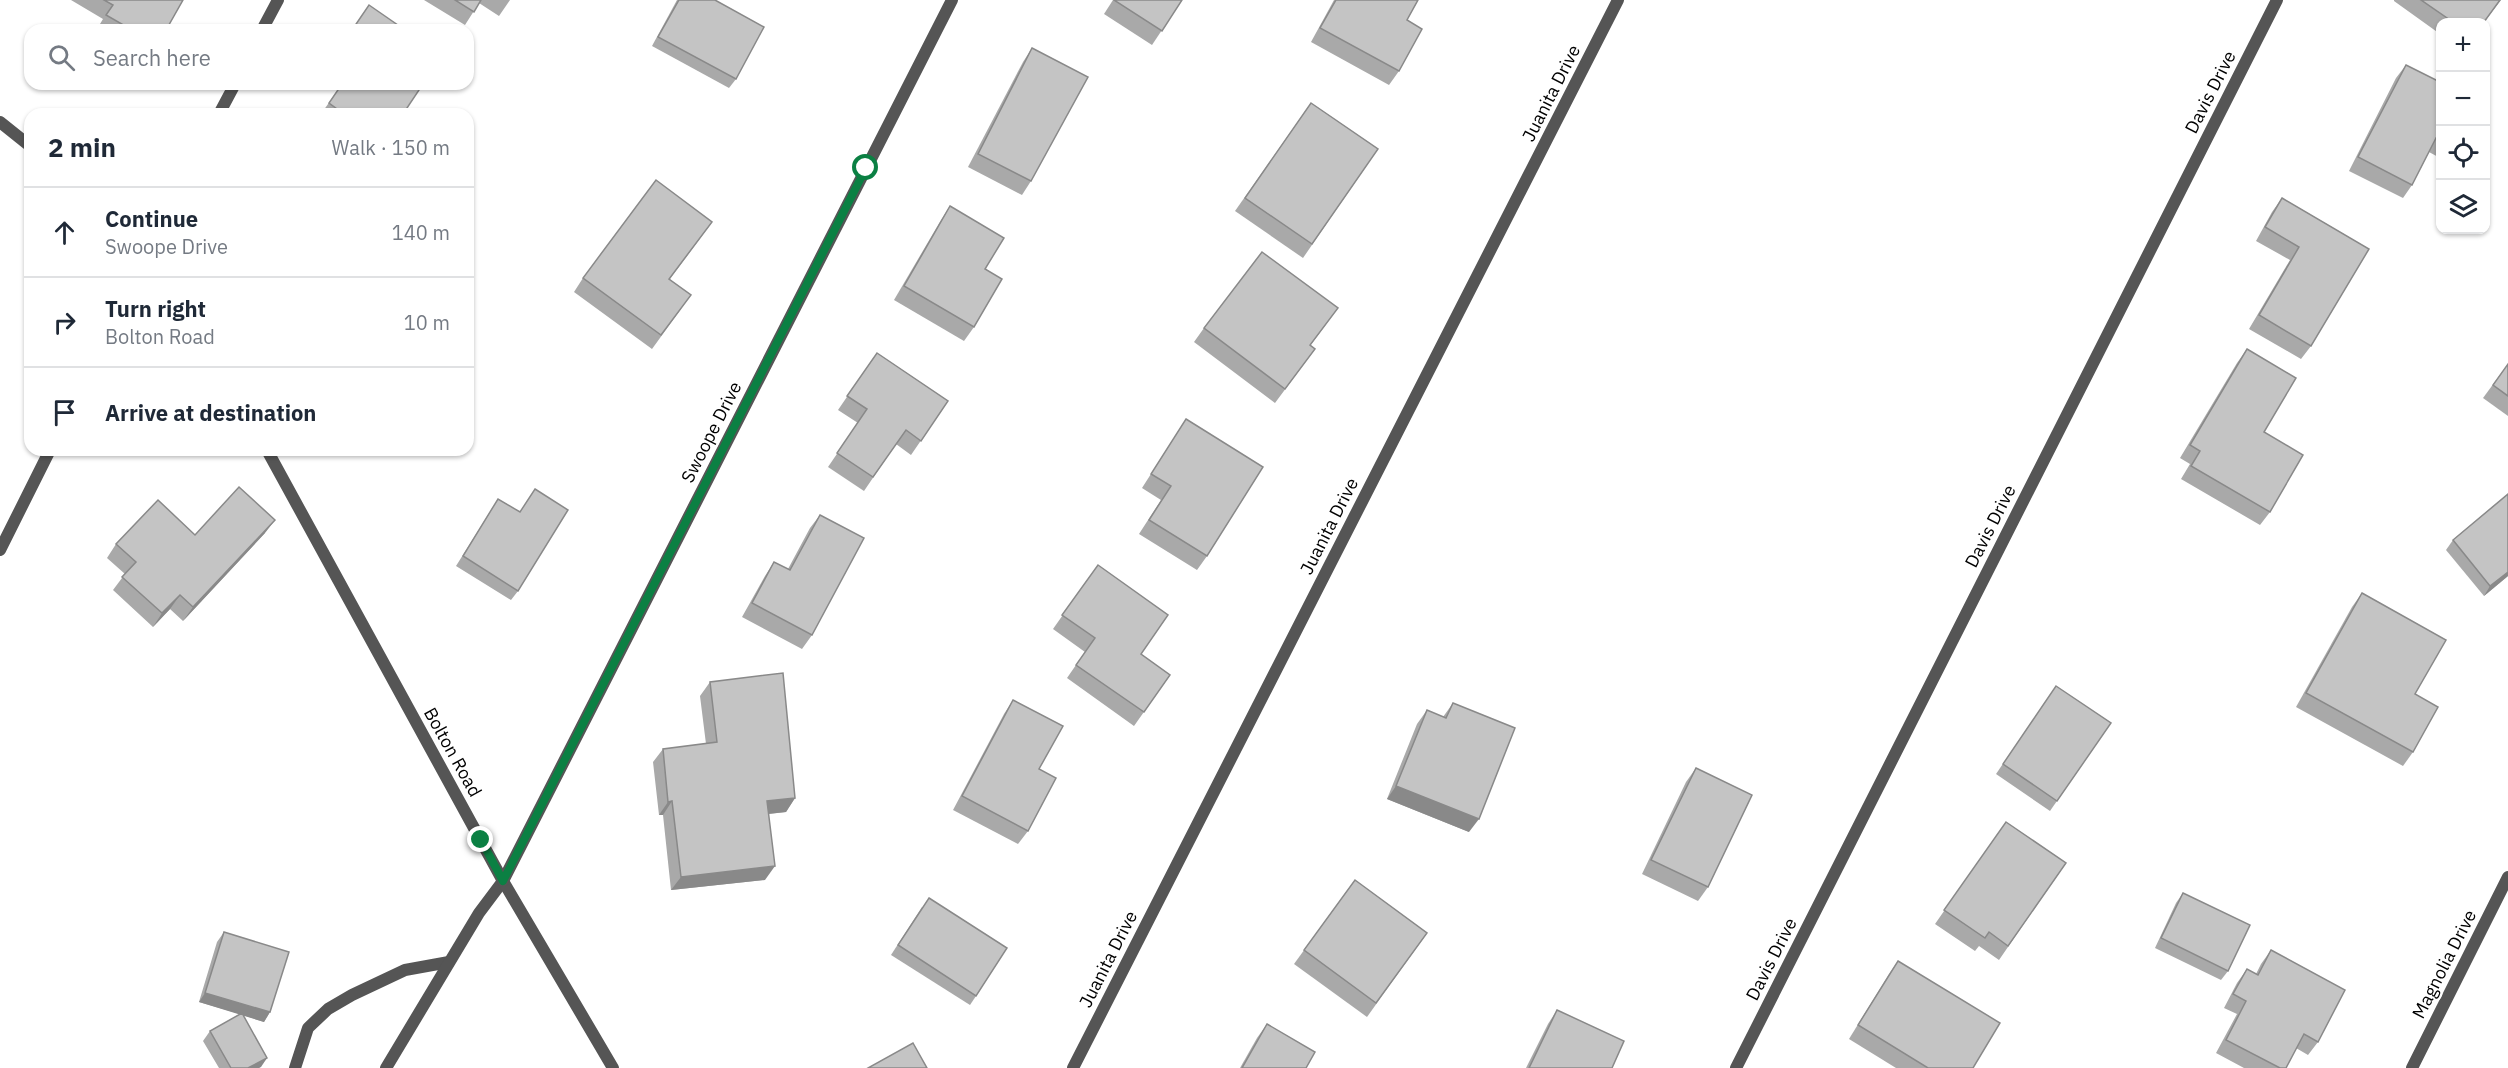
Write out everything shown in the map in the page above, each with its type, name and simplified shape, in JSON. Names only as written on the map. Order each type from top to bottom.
[{"type":"street","points":[[265,24],[278,0]]},
{"type":"street","name":"Swoope Drive","points":[[386,1068],[478,913],[503,881],[952,0]]},
{"type":"street","name":"Juanita Drive","points":[[1073,1068],[1618,0]]},
{"type":"street","name":"Davis Drive","points":[[1736,1068],[2277,0]]},
{"type":"street","points":[[222,108],[232,90]]},
{"type":"street","points":[[0,122],[24,141]]},
{"type":"street","points":[[0,550],[47,456]]},
{"type":"street","name":"Bolton Road","points":[[270,456],[503,881],[613,1068]]},
{"type":"street","name":"Magnolia Drive","points":[[2412,1068],[2508,877]]},
{"type":"street","points":[[295,1068],[308,1028],[328,1009],[405,970],[449,962]]},
{"type":"building","points":[[104,0],[183,0],[169,24],[122,24],[106,15],[113,5]]},
{"type":"building","points":[[455,0],[481,0],[474,12]]},
{"type":"building","points":[[679,0],[715,0],[764,27],[736,79],[658,37]]},
{"type":"building","points":[[1114,0],[1182,0],[1162,31]]},
{"type":"building","points":[[1336,0],[1418,0],[1407,20],[1422,29],[1399,71],[1320,28]]},
{"type":"building","points":[[2421,0],[2500,0],[2487,18],[2447,18]]},
{"type":"building","points":[[369,5],[396,24],[356,24]]},
{"type":"building","points":[[1032,48],[1088,77],[1031,181],[978,154]]},
{"type":"building","points":[[2406,65],[2436,80],[2436,138],[2412,185],[2358,157]]},
{"type":"building","points":[[338,90],[419,90],[407,108],[336,108],[329,103]]},
{"type":"building","points":[[1311,103],[1378,149],[1312,244],[1245,198]]},
{"type":"building","points":[[656,180],[712,222],[669,279],[691,295],[661,335],[583,278]]},
{"type":"building","points":[[2282,198],[2369,249],[2311,346],[2259,315],[2299,247],[2265,227]]},
{"type":"building","points":[[950,206],[1004,238],[985,269],[1002,279],[974,327],[904,286]]},
{"type":"building","points":[[1262,252],[1338,308],[1310,345],[1315,349],[1285,389],[1204,328]]},
{"type":"building","points":[[2247,349],[2296,378],[2264,432],[2303,455],[2270,512],[2191,466],[2200,451],[2190,445]]},
{"type":"building","points":[[877,353],[948,401],[921,441],[906,430],[873,477],[837,453],[867,409],[847,396]]},
{"type":"building","points":[[2508,364],[2508,396],[2493,385]]},
{"type":"building","points":[[1186,419],[1263,467],[1207,556],[1149,520],[1171,486],[1151,474]]},
{"type":"building","points":[[239,487],[275,520],[193,607],[180,595],[162,613],[122,577],[136,562],[116,544],[158,500],[195,535]]},
{"type":"building","points":[[535,489],[568,510],[518,591],[463,556],[498,499],[520,512]]},
{"type":"building","points":[[2508,494],[2508,572],[2490,586],[2453,540]]},
{"type":"building","points":[[820,515],[864,538],[812,635],[752,603],[774,562],[790,570]]},
{"type":"building","points":[[1098,565],[1168,615],[1141,654],[1170,675],[1144,712],[1076,665],[1095,638],[1062,615]]},
{"type":"building","points":[[2362,593],[2446,640],[2415,694],[2438,707],[2413,752],[2306,693]]},
{"type":"building","points":[[783,673],[795,798],[767,801],[775,866],[681,877],[672,801],[668,802],[663,749],[717,742],[710,682]]},
{"type":"building","points":[[2056,686],[2111,723],[2057,801],[2003,764]]},
{"type":"building","points":[[1013,700],[1063,726],[1039,769],[1056,778],[1028,831],[962,796]]},
{"type":"building","points":[[1453,703],[1515,728],[1479,819],[1396,786],[1427,710],[1446,718]]},
{"type":"building","points":[[1696,768],[1752,795],[1708,887],[1651,860]]},
{"type":"building","points":[[2006,822],[2066,863],[2008,946],[1989,932],[1985,938],[1944,910]]},
{"type":"building","points":[[1355,880],[1427,933],[1376,1003],[1304,950]]},
{"type":"building","points":[[2183,893],[2250,925],[2228,971],[2161,938]]},
{"type":"building","points":[[929,898],[1007,948],[976,996],[898,945]]},
{"type":"building","points":[[224,932],[289,952],[270,1012],[205,993]]},
{"type":"building","points":[[2271,950],[2345,990],[2318,1042],[2304,1034],[2286,1068],[2280,1068],[2226,1040],[2246,1001],[2233,994],[2247,969],[2258,975]]},
{"type":"building","points":[[1898,961],[2000,1023],[1973,1068],[1928,1068],[1858,1025]]},
{"type":"building","points":[[1557,1010],[1624,1041],[1612,1068],[1529,1068]]},
{"type":"building","points":[[242,1013],[267,1058],[248,1068],[231,1068],[210,1031]]},
{"type":"building","points":[[1267,1024],[1315,1052],[1306,1068],[1242,1068]]},
{"type":"building","points":[[913,1043],[927,1068],[868,1068]]},
{"type":"route","points":[[481,840],[503,881],[866,168]]}]
